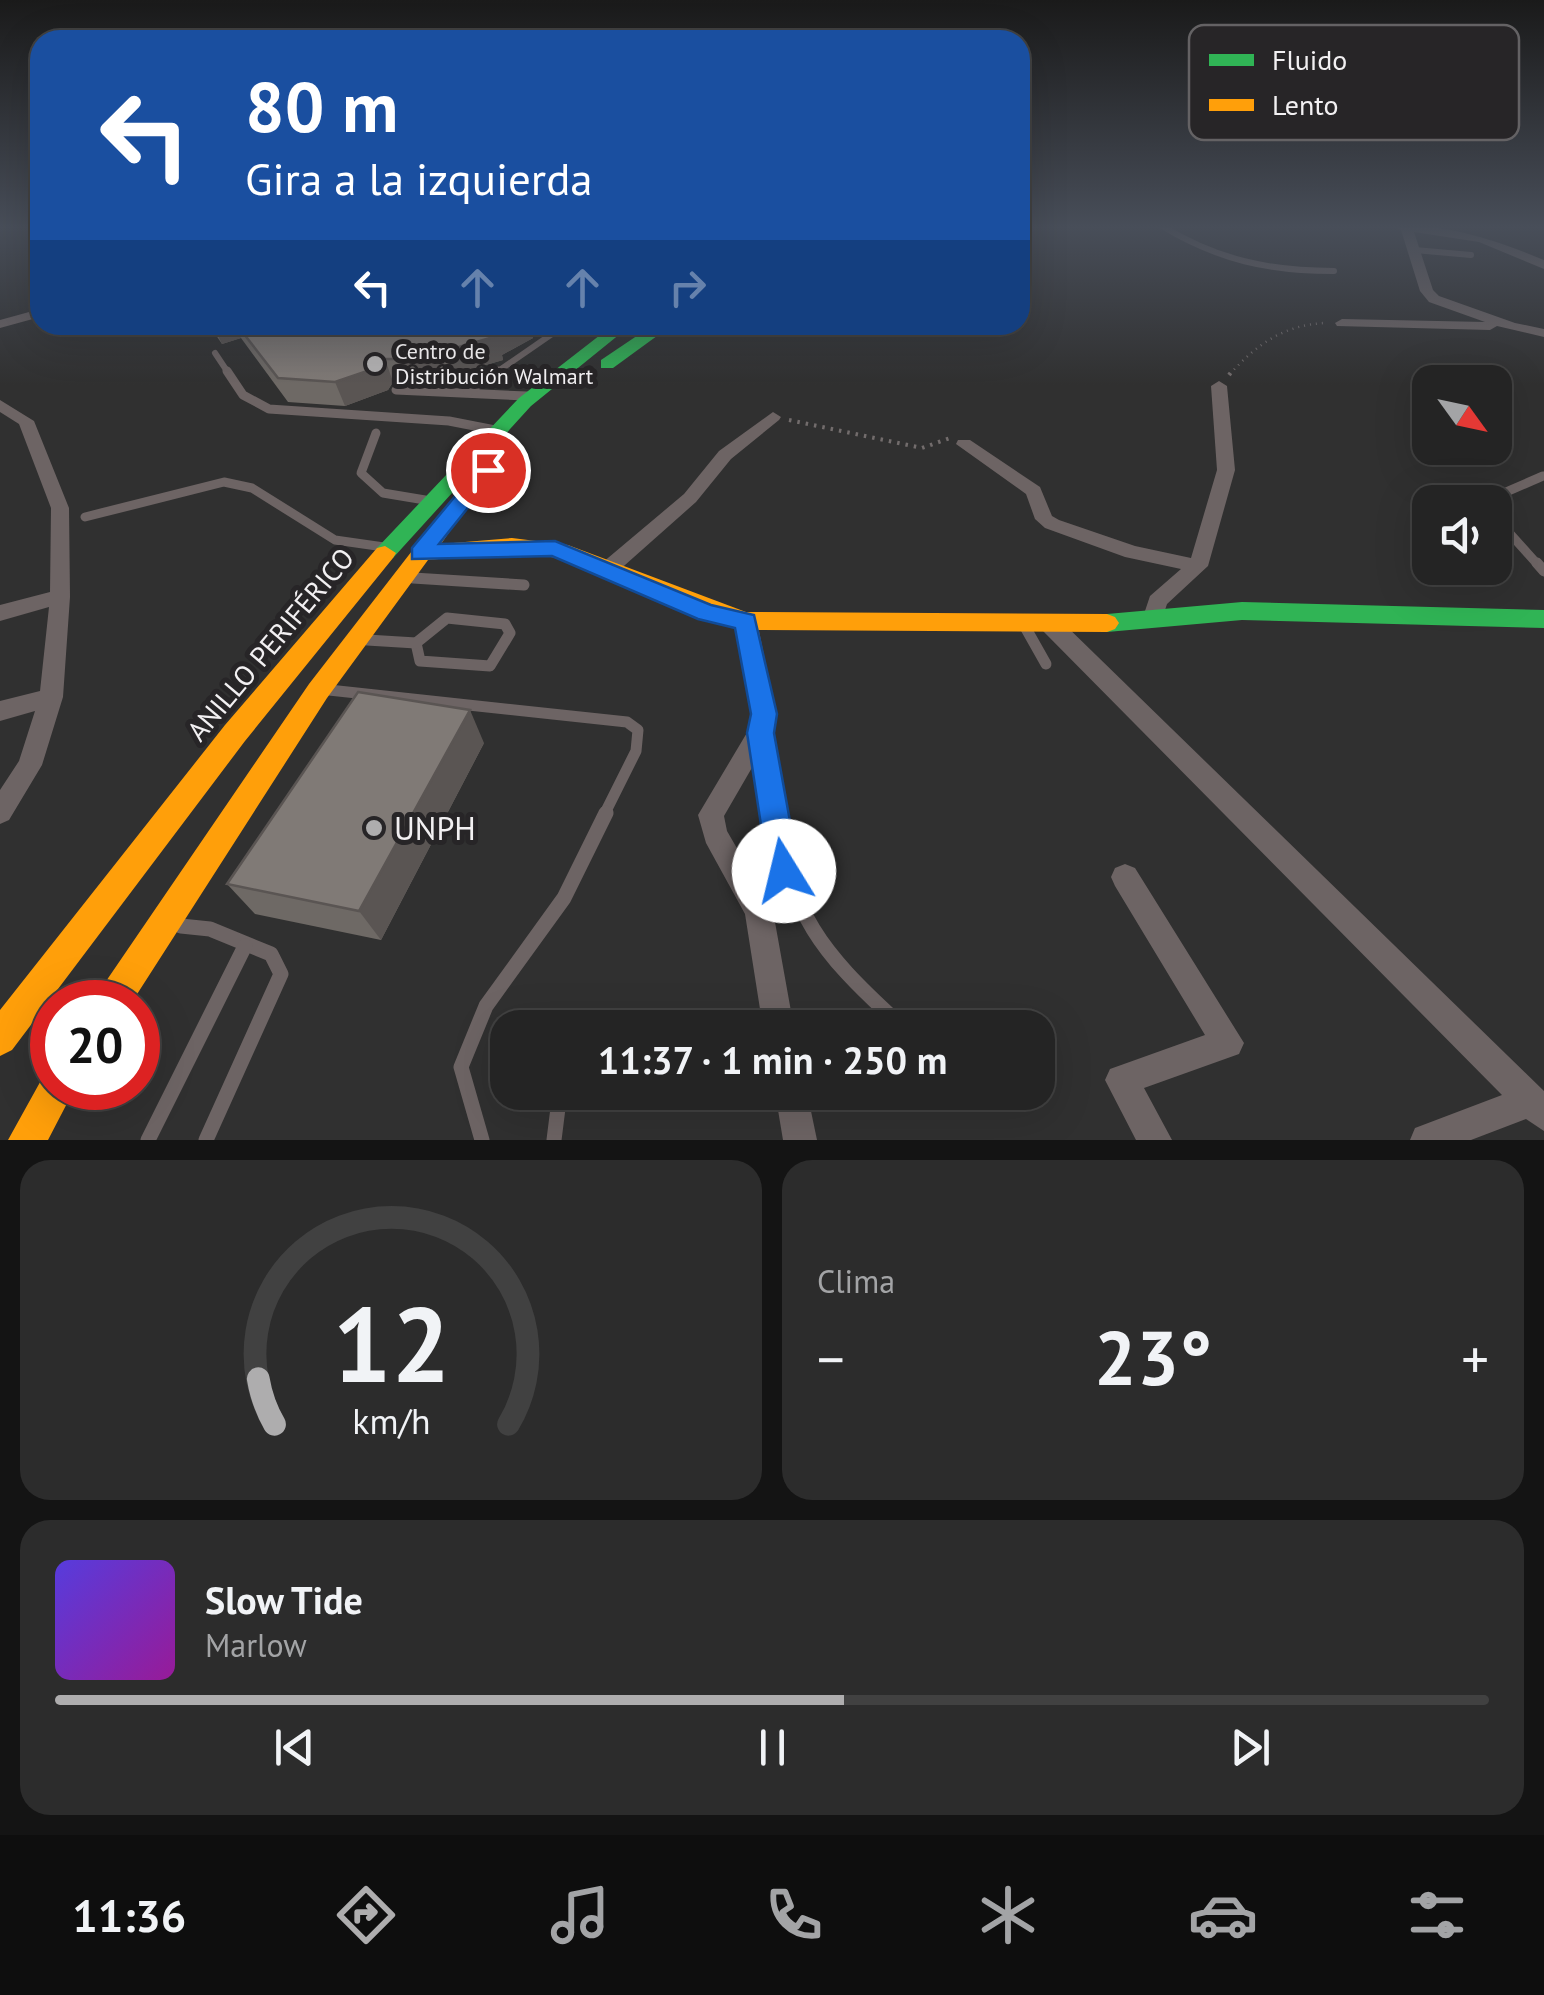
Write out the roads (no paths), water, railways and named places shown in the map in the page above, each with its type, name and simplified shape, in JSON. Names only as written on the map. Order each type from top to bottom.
[{"type":"main road","name":"ANILLO PERIFÉRICO","points":[[0,1038],[225,743],[390,547],[496,430],[582,352],[608,335]]},
{"type":"main road","points":[[126,980],[356,640],[420,554],[512,442],[614,358],[649,335]]},
{"type":"main road","points":[[420,554],[474,548],[555,549],[609,568],[706,613],[746,621],[1037,625],[1242,611],[1544,619]]},
{"type":"main road","points":[[27,1140],[44,1110]]},
{"type":"street","points":[[1425,279],[1430,296],[1511,326]]},
{"type":"street","points":[[0,324],[30,316]]},
{"type":"street","points":[[1342,324],[1511,326],[1544,332]]},
{"type":"street","points":[[1154,617],[1157,601],[1198,566],[1226,470],[1219,386]]},
{"type":"street","points":[[0,405],[26,421],[60,508],[60,597],[51,697],[30,764],[0,812]]},
{"type":"street","points":[[609,568],[690,498],[725,455],[773,417]]},
{"type":"street","points":[[964,444],[1034,491],[1044,519],[1052,524],[1132,552],[1198,566]]},
{"type":"street","points":[[0,613],[60,597]]},
{"type":"street","points":[[746,621],[764,714],[760,733],[712,814],[715,834],[759,911],[777,1010]]},
{"type":"street","points":[[1037,625],[1537,1107],[1427,1140]]},
{"type":"street","points":[[0,711],[51,697]]},
{"type":"street","points":[[1125,877],[1228,1043],[1121,1080],[1155,1140]]},
{"type":"street","points":[[794,1110],[800,1140]]},
{"type":"lane","points":[[467,392],[550,335]]},
{"type":"lane","points":[[215,352],[243,395],[269,409],[449,421],[496,430]]},
{"type":"lane","points":[[396,390],[533,396]]},
{"type":"lane","points":[[376,433],[361,472],[384,493],[431,501]]},
{"type":"lane","points":[[1512,489],[1543,476]]},
{"type":"lane","points":[[85,517],[224,482],[252,488],[336,540],[390,547]]},
{"type":"lane","points":[[1512,536],[1544,571]]},
{"type":"lane","points":[[402,578],[524,585]]},
{"type":"lane","points":[[356,640],[416,643],[448,618],[505,624],[510,633],[490,666],[420,661],[416,643]]},
{"type":"lane","points":[[1037,625],[1046,664]]},
{"type":"lane","points":[[323,689],[627,722],[638,730],[636,751],[564,898],[486,1006],[461,1067],[482,1140]]},
{"type":"lane","points":[[760,733],[784,871],[800,910],[826,952],[885,1010]]},
{"type":"lane","points":[[163,924],[210,929],[271,954],[281,974],[206,1140]]},
{"type":"lane","points":[[148,1140],[245,946]]},
{"type":"lane","points":[[554,1140],[558,1110]]},
{"type":"place","name":"Centro de Distribución Walmart","points":[[375,364]]},
{"type":"place","name":"UNPH","points":[[374,828]]}]
